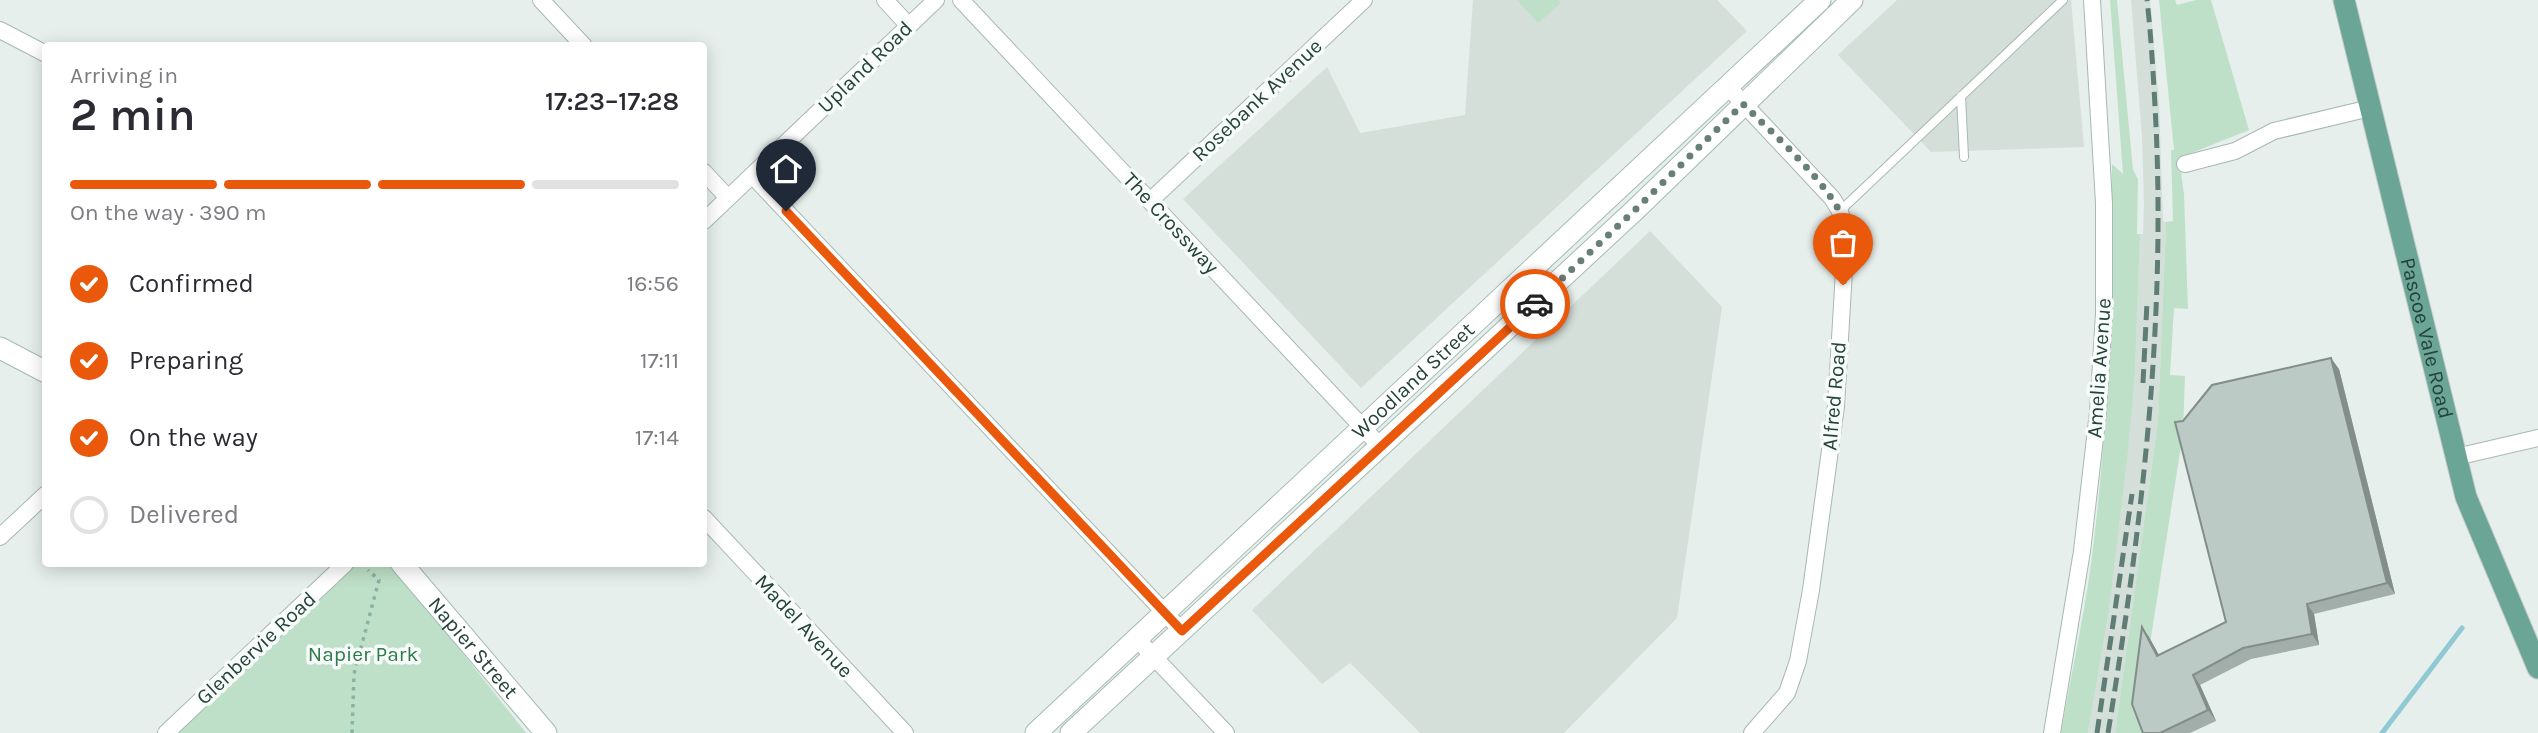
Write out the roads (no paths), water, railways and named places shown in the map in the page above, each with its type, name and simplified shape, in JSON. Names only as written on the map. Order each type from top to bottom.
[{"type":"main road","name":"Woodland Street","points":[[1037,733],[1820,0]]},
{"type":"main road","name":"Woodland Street","points":[[1071,733],[1636,209],[1852,0]]},
{"type":"main road","name":"Pascoe Vale Road","points":[[2344,0],[2466,497],[2538,668]]},
{"type":"main road","points":[[0,348],[42,370]]},
{"type":"main road","name":"Napier Street","points":[[405,567],[546,733]]},
{"type":"street","points":[[541,0],[580,42]]},
{"type":"street","points":[[885,0],[909,26]]},
{"type":"street","name":"Upland Road","points":[[707,218],[936,0]]},
{"type":"street","name":"The Crossway","points":[[961,0],[1381,447]]},
{"type":"street","name":"Rosebank Avenue","points":[[1150,201],[1364,0]]},
{"type":"street","name":"Amelia Avenue","points":[[2052,733],[2083,539],[2098,412],[2104,314],[2104,191],[2092,0]]},
{"type":"street","points":[[0,30],[42,52]]},
{"type":"street","name":"Alfred Road","points":[[1728,87],[1820,183],[1840,211],[1846,237],[1836,406],[1811,590],[1798,661],[1787,693],[1752,733]]},
{"type":"street","points":[[2185,164],[2235,151],[2274,131],[2370,108]]},
{"type":"street","points":[[707,175],[728,198]]},
{"type":"street","points":[[752,175],[1182,631]]},
{"type":"street","points":[[2456,457],[2538,438]]},
{"type":"street","points":[[0,537],[42,498]]},
{"type":"street","name":"Madel Avenue","points":[[707,521],[905,733]]},
{"type":"street","name":"Glenbervie Road","points":[[166,733],[342,567]]},
{"type":"street","points":[[1137,639],[1226,733]]},
{"type":"lane","points":[[1840,211],[2063,0]]},
{"type":"lane","points":[[1961,96],[1964,157]]},
{"type":"waterway","points":[[2382,733],[2462,628]]},
{"type":"railway","points":[[2108,733],[2141,498],[2154,343],[2158,185],[2147,0]]},
{"type":"railway","points":[[2143,383],[2147,302]]},
{"type":"railway","points":[[2097,733],[2132,494]]},
{"type":"park label","name":"Napier Park","points":[[363,654]]}]
